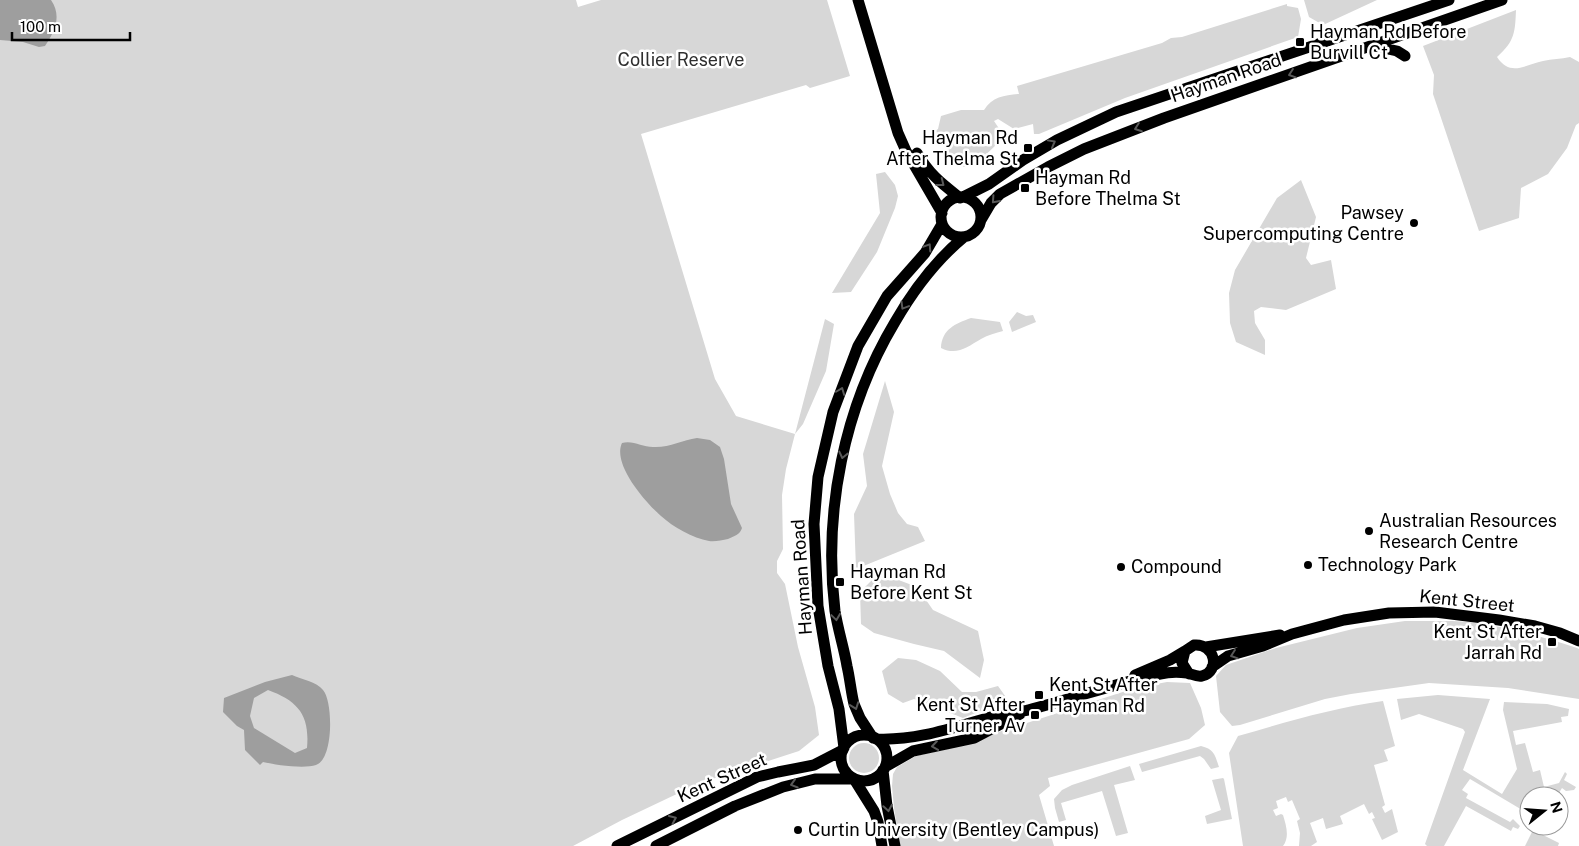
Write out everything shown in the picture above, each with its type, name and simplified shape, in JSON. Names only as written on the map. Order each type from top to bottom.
[{"type":"main road","points":[[858,0],[898,133],[906,151],[949,233],[964,237],[975,231],[981,220],[979,208],[935,179],[924,166],[894,115]]},
{"type":"main road","name":"Hayman Road","points":[[961,197],[989,184],[1027,157],[1116,112],[1449,0]]},
{"type":"main road","name":"Hayman Road","points":[[981,220],[991,203],[1000,194],[1084,149],[1156,121],[1502,0]]},
{"type":"main road","points":[[1374,46],[1397,51],[1405,56]]},
{"type":"main road","points":[[942,218],[948,202],[961,197]]},
{"type":"main road","name":"Hayman Road","points":[[843,749],[839,709],[828,666],[818,606],[814,524],[818,477],[833,412],[858,346],[887,296],[925,253],[942,218]]},
{"type":"main road","name":"Hayman Road","points":[[874,738],[860,718],[854,704],[835,608],[832,563],[839,475],[854,408],[880,346],[911,295],[933,266],[964,237]]},
{"type":"main road","name":"Kent Street","points":[[1206,647],[1292,634],[1368,616],[1409,612],[1435,612],[1535,626],[1579,641]]},
{"type":"main road","name":"Kent Street","points":[[1212,667],[1228,656],[1263,646],[1292,634]]},
{"type":"main road","points":[[882,846],[874,811],[854,779],[843,768],[841,761],[843,749],[856,737],[896,739],[924,736],[1000,714],[1028,710],[1116,684],[1162,673],[1202,676],[1208,673],[1212,667],[1213,656],[1206,647],[1199,644],[1194,645],[1170,660],[1116,684]]},
{"type":"main road","points":[[1185,651],[1182,663],[1189,674]]},
{"type":"main road","points":[[854,779],[861,781],[870,780],[912,751],[974,738],[1028,710]]},
{"type":"main road","points":[[874,738],[885,750],[884,769],[887,806],[895,846]]},
{"type":"main road","name":"Kent Street","points":[[617,846],[758,778],[814,765],[843,749]]},
{"type":"main road","name":"Kent Street","points":[[656,846],[706,820],[771,792],[815,779],[854,779]]},
{"type":"green space","name":"Collier Reserve","points":[[0,0],[576,0],[578,7],[601,0],[827,0],[850,76],[810,88],[806,85],[641,134],[715,379],[736,416],[795,434],[786,469],[782,495],[783,549],[777,561],[777,573],[785,584],[798,647],[815,707],[819,735],[799,751],[715,778],[681,792],[573,846],[0,846]]},
{"type":"green space","points":[[1304,0],[1377,0],[1323,25],[1309,17]]},
{"type":"green space","points":[[1287,4],[1287,6],[1298,8],[1301,19],[1298,37],[1125,98],[1039,134],[1034,134],[1033,124],[1014,129],[998,119],[994,121],[1000,130],[997,144],[976,164],[964,167],[948,154],[946,144],[935,131],[938,129],[941,116],[961,110],[984,110],[995,99],[1019,94],[1017,86]]},
{"type":"green space","points":[[1516,10],[1511,41],[1497,57],[1507,67],[1513,68],[1524,67],[1546,60],[1570,57],[1579,62],[1579,123],[1576,125],[1567,148],[1548,174],[1521,188],[1519,218],[1479,231],[1433,94],[1434,75],[1423,46]]},
{"type":"green space","points":[[885,172],[895,185],[898,196],[877,252],[851,292],[832,293],[880,213],[876,174]]},
{"type":"green space","points":[[1301,180],[1316,217],[1306,258],[1311,265],[1331,260],[1336,289],[1286,310],[1261,307],[1254,311],[1255,323],[1265,340],[1265,355],[1236,342],[1230,323],[1229,293],[1235,270],[1277,198]]},
{"type":"green space","points":[[1017,312],[1026,316],[1033,315],[1036,322],[1012,332],[1009,322]]},
{"type":"green space","points":[[971,318],[1000,322],[1003,331],[986,336],[962,350],[952,351],[941,348],[944,336],[950,328]]},
{"type":"green space","points":[[825,319],[834,324],[826,371],[803,424],[795,434]]},
{"type":"green space","points":[[885,381],[894,412],[882,466],[898,513],[907,524],[918,527],[925,541],[856,569],[854,514],[867,486],[863,454]]},
{"type":"green space","points":[[896,579],[917,587],[933,610],[978,631],[984,660],[980,678],[944,651],[874,633],[861,624],[860,592],[872,580]]},
{"type":"green space","points":[[1405,621],[1452,621],[1484,624],[1531,634],[1577,648],[1579,649],[1579,699],[1508,688],[1429,683],[1325,699],[1240,725],[1232,726],[1220,712],[1216,676],[1226,665],[1276,648],[1357,628]]},
{"type":"green space","points":[[898,658],[916,660],[940,671],[962,692],[976,692],[998,686],[1008,700],[963,718],[914,699],[903,703],[888,694],[882,671]]},
{"type":"green space","points":[[1167,682],[1190,683],[1201,708],[1205,725],[1189,739],[1048,778],[1050,786],[1039,795],[1054,846],[900,846],[892,786],[893,774],[897,767],[916,756],[943,750],[1135,688]]},
{"type":"green space","points":[[1438,695],[1490,699],[1463,770],[1502,794],[1517,769],[1503,710],[1504,702],[1547,704],[1569,709],[1568,716],[1561,717],[1562,722],[1513,731],[1516,745],[1525,743],[1533,772],[1540,770],[1544,786],[1519,786],[1519,808],[1470,779],[1462,790],[1468,794],[1466,798],[1510,822],[1513,819],[1519,825],[1518,829],[1513,827],[1511,831],[1466,806],[1444,846],[1427,846],[1425,844],[1465,732],[1463,729],[1419,714],[1401,720],[1397,699]]},
{"type":"green space","points":[[1383,701],[1395,746],[1384,750],[1388,761],[1374,765],[1385,805],[1382,807],[1385,813],[1392,809],[1398,832],[1382,840],[1372,819],[1375,818],[1372,812],[1369,814],[1364,804],[1340,816],[1343,824],[1326,829],[1323,818],[1310,823],[1317,842],[1311,846],[1299,846],[1300,833],[1297,821],[1300,819],[1292,800],[1288,802],[1286,797],[1276,801],[1278,808],[1273,810],[1276,816],[1283,815],[1287,835],[1283,846],[1243,846],[1229,753],[1238,736],[1328,711]]},
{"type":"green space","points":[[864,743],[875,747],[879,758],[875,769],[864,773],[853,769],[849,758],[853,747]]},
{"type":"green space","points":[[1201,746],[1213,753],[1219,767],[1211,769],[1200,756],[1142,772],[1139,764]]},
{"type":"green space","points":[[1130,766],[1135,780],[1114,785],[1128,833],[1116,836],[1102,791],[1061,803],[1066,820],[1059,822],[1054,799],[1062,790]]},
{"type":"green space","points":[[1565,772],[1567,774],[1564,780],[1576,787],[1574,790],[1569,791],[1569,786],[1548,786],[1559,783]]},
{"type":"green space","points":[[1223,778],[1232,819],[1207,824],[1205,816],[1221,810],[1212,780]]},
{"type":"green space","points":[[1530,836],[1545,836],[1559,843],[1558,846],[1525,846]]},
{"type":"shaded area","points":[[0,0],[51,0],[57,18],[52,35],[45,46],[39,47],[23,42],[0,40]]},
{"type":"shaded area","points":[[697,438],[710,440],[720,447],[724,459],[731,504],[742,528],[738,534],[728,539],[703,540],[671,524],[654,510],[639,492],[626,472],[622,461],[620,452],[622,443],[630,442],[649,447],[659,447]]},
{"type":"shaded area","points":[[292,675],[313,683],[323,690],[329,706],[329,742],[322,761],[316,765],[297,767],[263,762],[260,765],[245,750],[244,730],[237,726],[223,712],[224,698],[265,682]],"holes":[[[268,690],[294,704],[304,718],[307,748],[295,753],[254,728],[250,716],[254,698]]]},
{"type":"place","name":"Hayman Rd Before Burvill Ct","points":[[1300,42]]},
{"type":"place","name":"Hayman Rd After Thelma St","points":[[1028,148]]},
{"type":"place","name":"Hayman Rd Before Thelma St","points":[[1025,188]]},
{"type":"place","name":"Pawsey Supercomputing Centre","points":[[1414,223]]},
{"type":"place","name":"Australian Resources Research Centre","points":[[1369,531]]},
{"type":"place","name":"Technology Park","points":[[1308,565]]},
{"type":"place","name":"Compound","points":[[1121,567]]},
{"type":"place","name":"Hayman Rd Before Kent St","points":[[840,582]]},
{"type":"place","name":"Kent St After Jarrah Rd","points":[[1552,642]]},
{"type":"place","name":"Kent St After Hayman Rd","points":[[1039,695]]},
{"type":"place","name":"Kent St After Turner Av","points":[[1035,715]]},
{"type":"place","name":"Curtin University (Bentley Campus)","points":[[798,830]]}]
